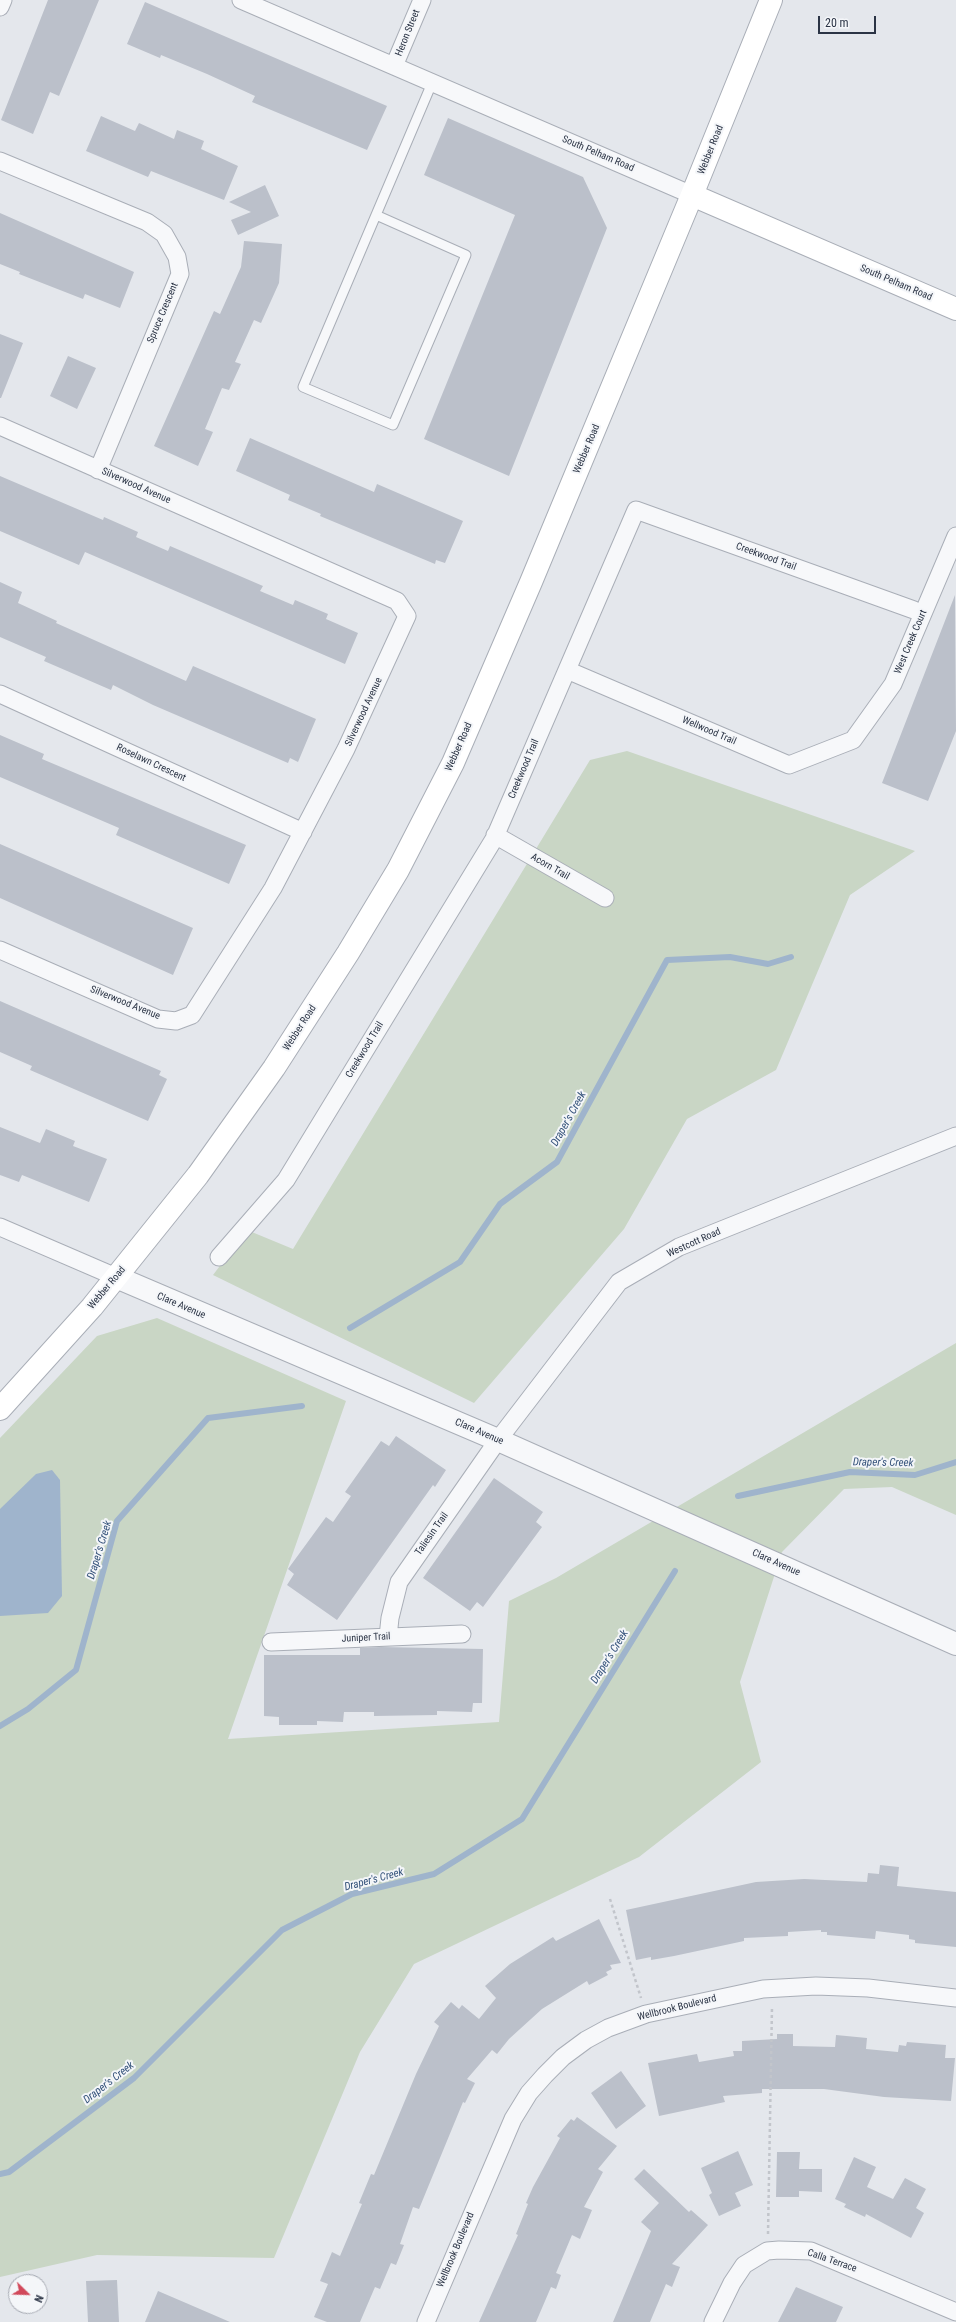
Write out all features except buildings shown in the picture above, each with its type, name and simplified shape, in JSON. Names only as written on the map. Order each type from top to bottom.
[{"type":"main road","name":"Webber Road","points":[[0,1409],[116,1277],[198,1175],[274,1068],[348,953],[398,870],[453,763],[534,575],[692,195],[771,0]]},
{"type":"main road","name":"South Pelham Road","points":[[692,195],[956,308]]},
{"type":"street","points":[[0,7],[3,0]]},
{"type":"street","name":"South Pelham Road","points":[[241,0],[692,195]]},
{"type":"street","name":"Heron Street","points":[[394,66],[422,0]]},
{"type":"street","name":"Spruce Crescent","points":[[0,161],[146,222],[164,234],[177,257],[180,274],[98,470]]},
{"type":"street","name":"Silverwood Avenue","points":[[0,426],[397,601],[407,616],[346,750],[273,888],[192,1015],[176,1021],[158,1019],[0,950]]},
{"type":"street","name":"Creekwood Trail","points":[[219,1257],[286,1180],[495,835],[636,510],[914,610]]},
{"type":"street","name":"West Creek Court","points":[[853,740],[893,684],[956,536]]},
{"type":"street","name":"Wellwood Trail","points":[[567,670],[789,764],[853,740]]},
{"type":"street","name":"Roselawn Crescent","points":[[0,694],[303,832]]},
{"type":"street","name":"Acorn Trail","points":[[495,835],[605,898]]},
{"type":"street","name":"Westcott Road","points":[[498,1440],[620,1282],[679,1247],[956,1136]]},
{"type":"street","name":"Clare Avenue","points":[[0,1227],[498,1440],[956,1644]]},
{"type":"street","name":"Taliesin Trail","points":[[388,1637],[390,1618],[398,1582],[498,1440]]},
{"type":"street","name":"Juniper Trail","points":[[271,1642],[462,1634]]},
{"type":"street","name":"Wellbrook Boulevard","points":[[426,2322],[499,2147],[513,2119],[529,2093],[563,2057],[586,2040],[608,2028],[646,2014],[725,1995],[772,1988],[816,1986],[868,1988],[956,1998]]},
{"type":"street","points":[[713,2322],[732,2283],[744,2265],[767,2251]]},
{"type":"street","name":"Calla Terrace","points":[[767,2251],[811,2251],[956,2312]]},
{"type":"lane","points":[[376,215],[466,255],[393,425],[304,387],[376,215],[432,82]]},
{"type":"path","points":[[610,1898],[646,2014]]},
{"type":"path","points":[[767,2251],[772,1988]]},
{"type":"green space","points":[[627,751],[915,851],[850,895],[776,1070],[687,1119],[624,1229],[474,1403],[213,1275],[247,1230],[293,1249],[590,760]]},
{"type":"green space","points":[[157,1318],[346,1401],[228,1739],[499,1722],[509,1601],[556,1578],[956,1343],[956,1515],[892,1487],[844,1489],[782,1552],[740,1682],[761,1762],[639,1857],[414,1964],[360,2052],[274,2258],[97,2255],[0,2277],[0,1438],[97,1336]]},
{"type":"water","points":[[52,1470],[60,1480],[62,1596],[48,1613],[0,1616],[0,1509],[36,1474]]},
{"type":"waterway","name":"Draper's Creek","points":[[350,1328],[460,1262],[500,1204],[557,1162],[667,960],[730,957],[768,964],[791,957]]},
{"type":"waterway","name":"Draper's Creek","points":[[0,1726],[28,1709],[76,1670],[117,1521],[208,1418],[302,1406]]},
{"type":"waterway","name":"Draper's Creek","points":[[738,1496],[850,1472],[915,1475],[956,1462]]},
{"type":"waterway","name":"Draper's Creek","points":[[0,2174],[9,2172],[134,2078],[282,1930],[352,1894],[434,1874],[522,1819],[675,1571]]}]
